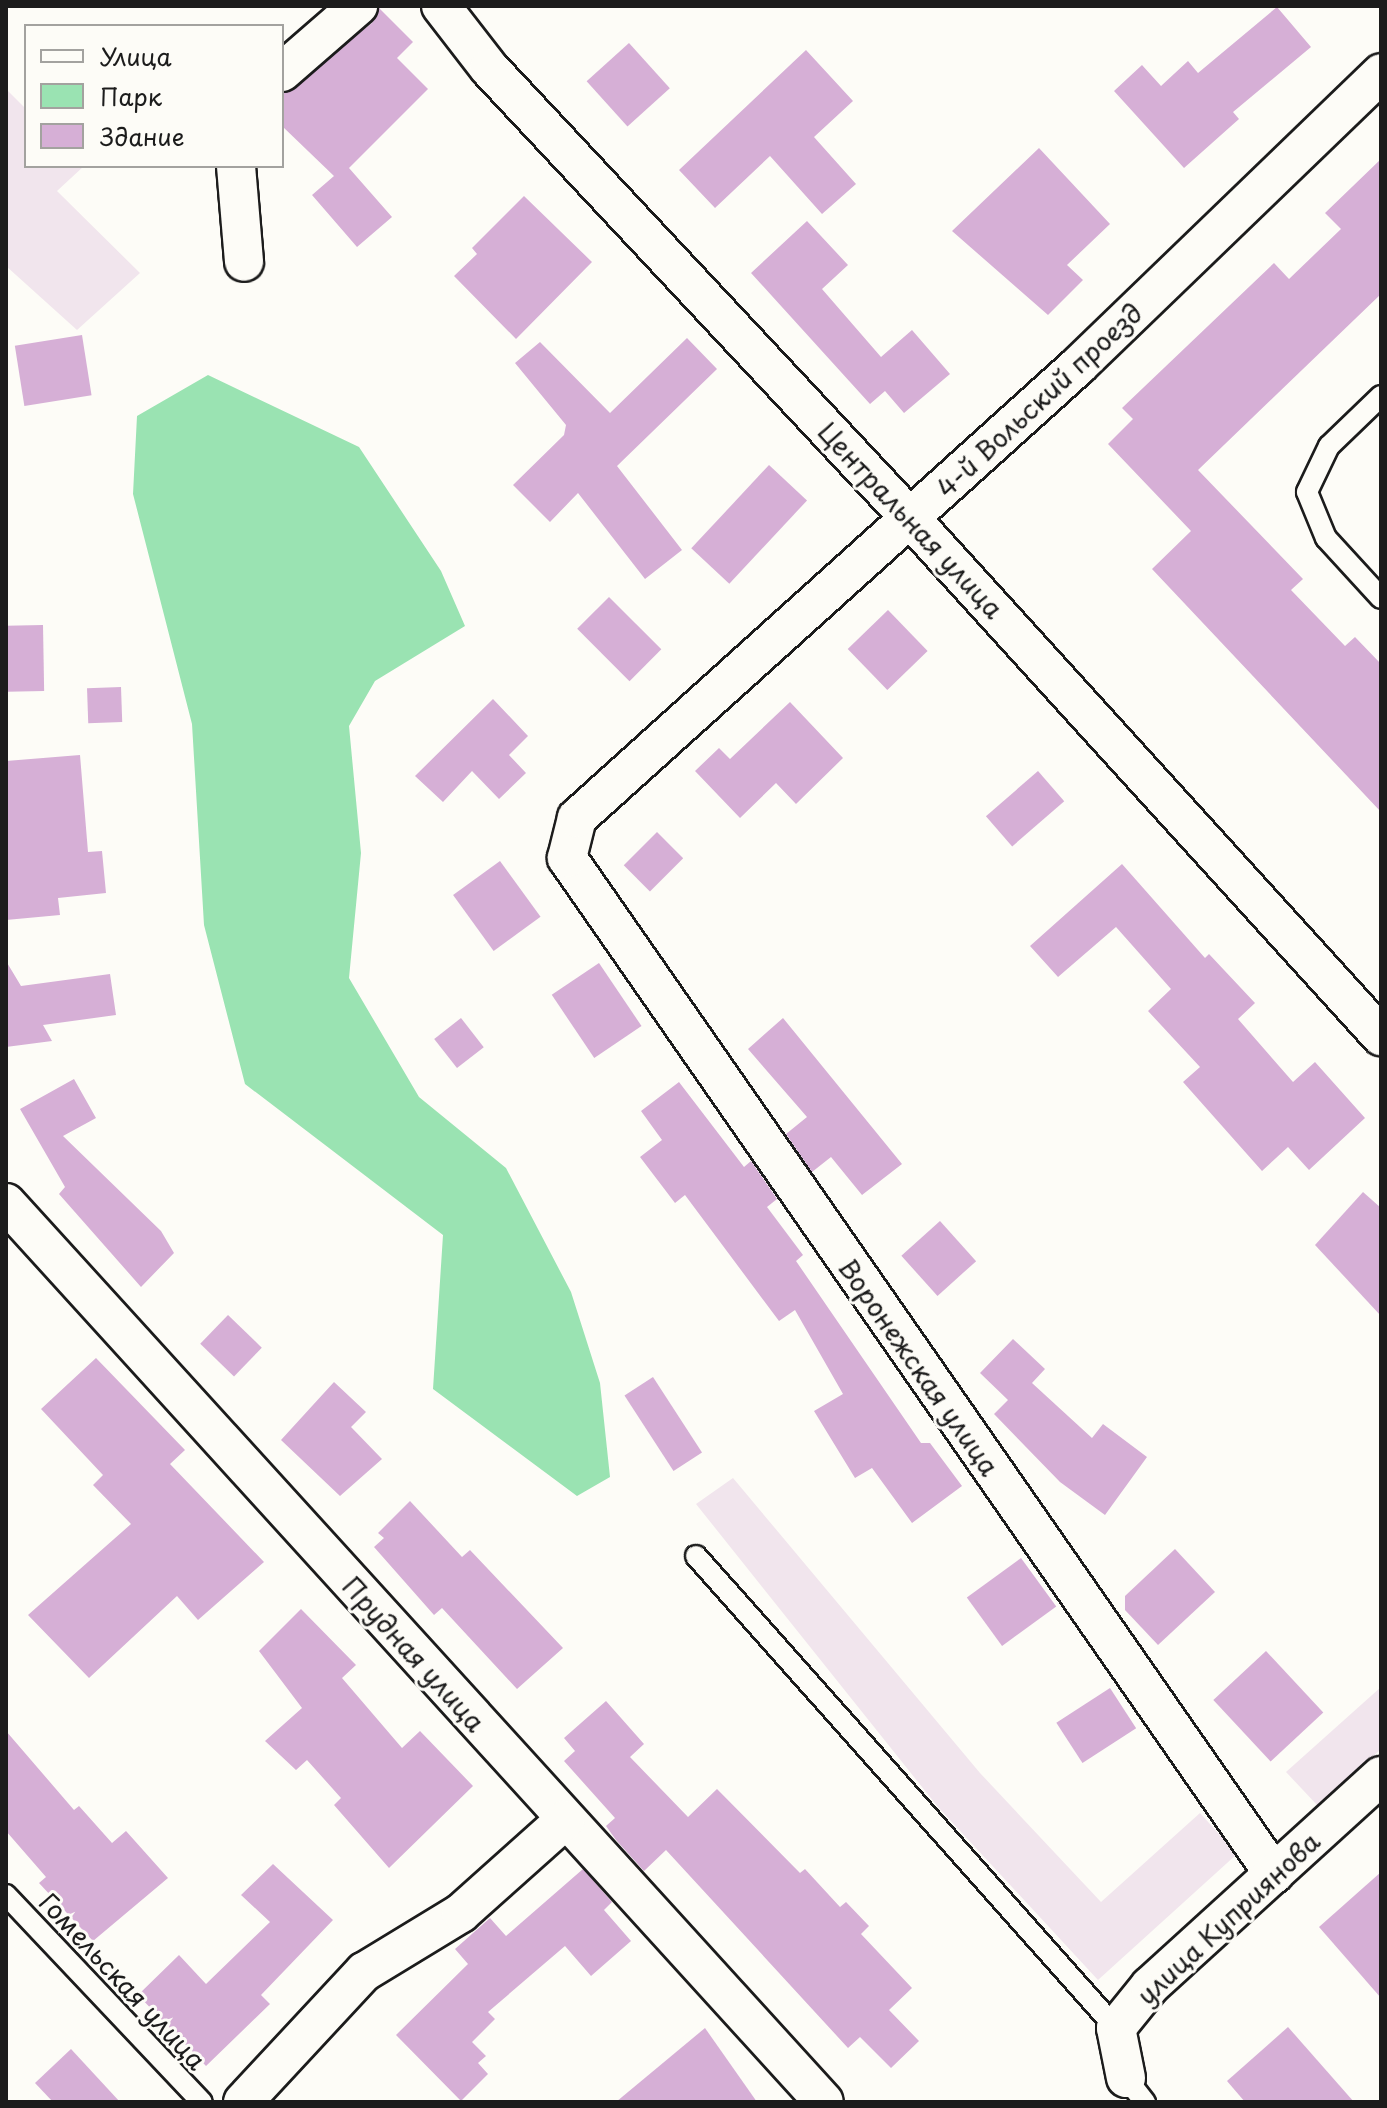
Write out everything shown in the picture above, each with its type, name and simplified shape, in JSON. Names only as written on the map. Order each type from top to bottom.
[{"type":"street","points":[[284,70],[358,6]]},
{"type":"street","name":"Центральная улица","points":[[441,6],[489,68],[911,519],[1381,1036]]},
{"type":"street","name":"4-й Вольский проезд","points":[[567,858],[577,818],[911,519],[1381,73]]},
{"type":"street","points":[[236,168],[244,262]]},
{"type":"street","name":"Воронежская улица","points":[[567,858],[1274,1874]]},
{"type":"street","name":"Прудная улица","points":[[6,1203],[824,2102]]},
{"type":"street","name":"улица Куприянова","points":[[1136,2090],[1116,2028],[1150,1986],[1381,1776]]},
{"type":"street","points":[[243,2102],[364,1972],[461,1913],[565,1820]]},
{"type":"lane","points":[[1381,396],[1329,446],[1307,492],[1326,538],[1381,598]]},
{"type":"lane","points":[[696,1556],[1116,2028]]},
{"type":"lane","name":"Гомельская улица","points":[[6,1895],[202,2102]]},
{"type":"shaded area","points":[[6,89],[24,107],[24,168],[82,168],[57,191],[140,273],[77,330],[6,266]]},
{"type":"shaded area","points":[[733,1478],[980,1773],[1101,1902],[1200,1813],[1237,1854],[1098,1980],[938,1807],[696,1504]]},
{"type":"shaded area","points":[[1381,1687],[1381,1749],[1318,1806],[1286,1772]]},
{"type":"green space","points":[[208,375],[359,447],[441,571],[465,626],[375,681],[349,726],[361,853],[349,978],[419,1097],[506,1168],[571,1292],[600,1383],[610,1477],[577,1496],[433,1389],[443,1235],[245,1084],[204,925],[192,724],[133,494],[137,416]]},
{"type":"building","points":[[1277,7],[1311,47],[1233,112],[1239,119],[1184,168],[1114,91],[1142,65],[1161,86],[1188,61],[1198,73]]},
{"type":"building","points":[[379,8],[413,42],[397,58],[428,89],[349,168],[392,217],[357,247],[312,195],[334,176],[284,128],[284,92],[372,23]]},
{"type":"building","points":[[629,43],[670,88],[627,126],[587,81]]},
{"type":"building","points":[[806,50],[853,101],[814,137],[856,184],[822,214],[770,156],[715,208],[679,170]]},
{"type":"building","points":[[1039,148],[1110,224],[1067,265],[1083,280],[1048,315],[952,231]]},
{"type":"building","points":[[1381,159],[1381,294],[1198,470],[1303,579],[1291,590],[1345,646],[1355,637],[1381,664],[1381,812],[1152,569],[1191,531],[1108,444],[1133,419],[1122,408],[1274,263],[1289,279],[1341,229],[1325,213]]},
{"type":"building","points":[[524,196],[592,262],[516,339],[454,276],[477,254],[472,248]]},
{"type":"building","points":[[807,221],[848,265],[822,289],[881,357],[912,330],[950,374],[904,413],[885,391],[870,404],[751,273]]},
{"type":"building","points":[[82,335],[92,395],[24,406],[15,346]]},
{"type":"building","points":[[687,338],[717,369],[617,466],[682,550],[645,579],[578,493],[550,522],[513,485],[564,435],[566,425],[515,363],[540,342],[610,413]]},
{"type":"building","points":[[769,465],[807,500],[729,584],[691,548]]},
{"type":"building","points":[[609,597],[661,649],[630,681],[577,629]]},
{"type":"building","points":[[888,610],[928,651],[887,690],[848,649]]},
{"type":"building","points":[[43,625],[44,691],[7,692],[6,626]]},
{"type":"building","points":[[121,687],[122,722],[88,723],[87,688]]},
{"type":"building","points":[[493,699],[528,736],[509,755],[526,773],[499,799],[472,771],[443,802],[415,776]]},
{"type":"building","points":[[790,702],[843,758],[796,804],[776,783],[740,818],[695,771],[719,748],[730,759]]},
{"type":"building","points":[[80,755],[88,852],[102,851],[106,893],[58,898],[60,915],[6,920],[6,761]]},
{"type":"building","points":[[1038,771],[1064,801],[1012,846],[986,816]]},
{"type":"building","points":[[657,832],[683,858],[650,891],[624,865]]},
{"type":"building","points":[[500,861],[541,917],[494,951],[453,895]]},
{"type":"building","points":[[1122,864],[1205,958],[1209,954],[1255,1003],[1238,1019],[1293,1082],[1315,1062],[1365,1118],[1309,1170],[1288,1147],[1262,1171],[1183,1082],[1200,1067],[1148,1011],[1171,989],[1116,927],[1058,977],[1030,946]]},
{"type":"building","points":[[6,961],[21,986],[110,974],[116,1015],[43,1025],[52,1041],[6,1047]]},
{"type":"building","points":[[599,963],[641,1026],[594,1058],[552,995]]},
{"type":"building","points":[[461,1018],[484,1047],[457,1068],[434,1039]]},
{"type":"building","points":[[783,1018],[902,1164],[862,1195],[831,1157],[812,1172],[786,1134],[807,1117],[748,1049]]},
{"type":"building","points":[[74,1079],[96,1118],[63,1136],[161,1231],[174,1253],[141,1287],[59,1194],[65,1187],[20,1109]]},
{"type":"building","points":[[679,1082],[744,1167],[751,1161],[777,1199],[767,1207],[803,1255],[796,1261],[921,1443],[930,1443],[962,1486],[912,1523],[872,1468],[855,1478],[814,1411],[843,1394],[795,1310],[779,1321],[685,1195],[675,1203],[640,1157],[662,1140],[641,1111]]},
{"type":"building","points":[[1363,1192],[1381,1208],[1381,1316],[1315,1245]]},
{"type":"building","points":[[940,1221],[976,1261],[937,1296],[901,1256]]},
{"type":"building","points":[[228,1315],[262,1348],[234,1376],[200,1344]]},
{"type":"building","points":[[1013,1339],[1045,1369],[1032,1383],[1092,1438],[1103,1424],[1147,1457],[1105,1515],[1060,1482],[994,1414],[1008,1400],[980,1373]]},
{"type":"building","points":[[96,1358],[185,1450],[170,1464],[264,1562],[198,1620],[177,1596],[89,1678],[28,1615],[131,1524],[93,1485],[103,1475],[41,1409]]},
{"type":"building","points":[[653,1377],[702,1452],[674,1471],[624,1396]]},
{"type":"building","points":[[334,1382],[366,1412],[351,1427],[382,1459],[340,1496],[281,1440]]},
{"type":"building","points":[[410,1501],[462,1557],[470,1550],[563,1648],[517,1689],[442,1608],[434,1615],[374,1547],[384,1538],[378,1533]]},
{"type":"building","points":[[1175,1549],[1215,1592],[1158,1645],[1125,1610],[1125,1596]]},
{"type":"building","points":[[1021,1558],[1056,1607],[1002,1646],[967,1597]]},
{"type":"building","points":[[301,1609],[356,1665],[342,1678],[402,1748],[420,1731],[473,1786],[389,1868],[334,1805],[341,1798],[307,1760],[296,1770],[265,1741],[302,1708],[259,1651]]},
{"type":"building","points":[[1266,1651],[1323,1712],[1271,1762],[1213,1700]]},
{"type":"building","points":[[1110,1688],[1136,1728],[1082,1763],[1056,1723]]},
{"type":"building","points":[[606,1701],[644,1744],[630,1757],[688,1817],[717,1789],[800,1873],[805,1869],[840,1907],[846,1902],[869,1926],[861,1934],[912,1988],[889,2010],[919,2041],[891,2068],[860,2037],[848,2048],[666,1850],[644,1871],[616,1840],[606,1826],[615,1818],[564,1761],[575,1751],[564,1738]]},
{"type":"building","points":[[6,1731],[74,1810],[79,1806],[112,1843],[126,1831],[168,1878],[93,1941],[39,1883],[46,1877],[6,1831]]},
{"type":"building","points":[[273,1864],[333,1920],[261,1995],[270,2004],[206,2066],[138,1995],[179,1955],[206,1984],[270,1922],[241,1895]]},
{"type":"building","points":[[583,1869],[612,1902],[604,1910],[631,1941],[591,1976],[565,1946],[488,2012],[495,2019],[472,2042],[486,2056],[478,2063],[488,2074],[461,2101],[396,2035],[468,1964],[455,1949],[490,1918],[506,1936]]},
{"type":"building","points":[[1381,1872],[1381,1998],[1319,1927]]},
{"type":"building","points":[[1288,2027],[1354,2102],[1245,2102],[1227,2081]]},
{"type":"building","points":[[705,2028],[757,2102],[616,2102]]},
{"type":"building","points":[[71,2049],[120,2102],[53,2102],[35,2083]]}]
